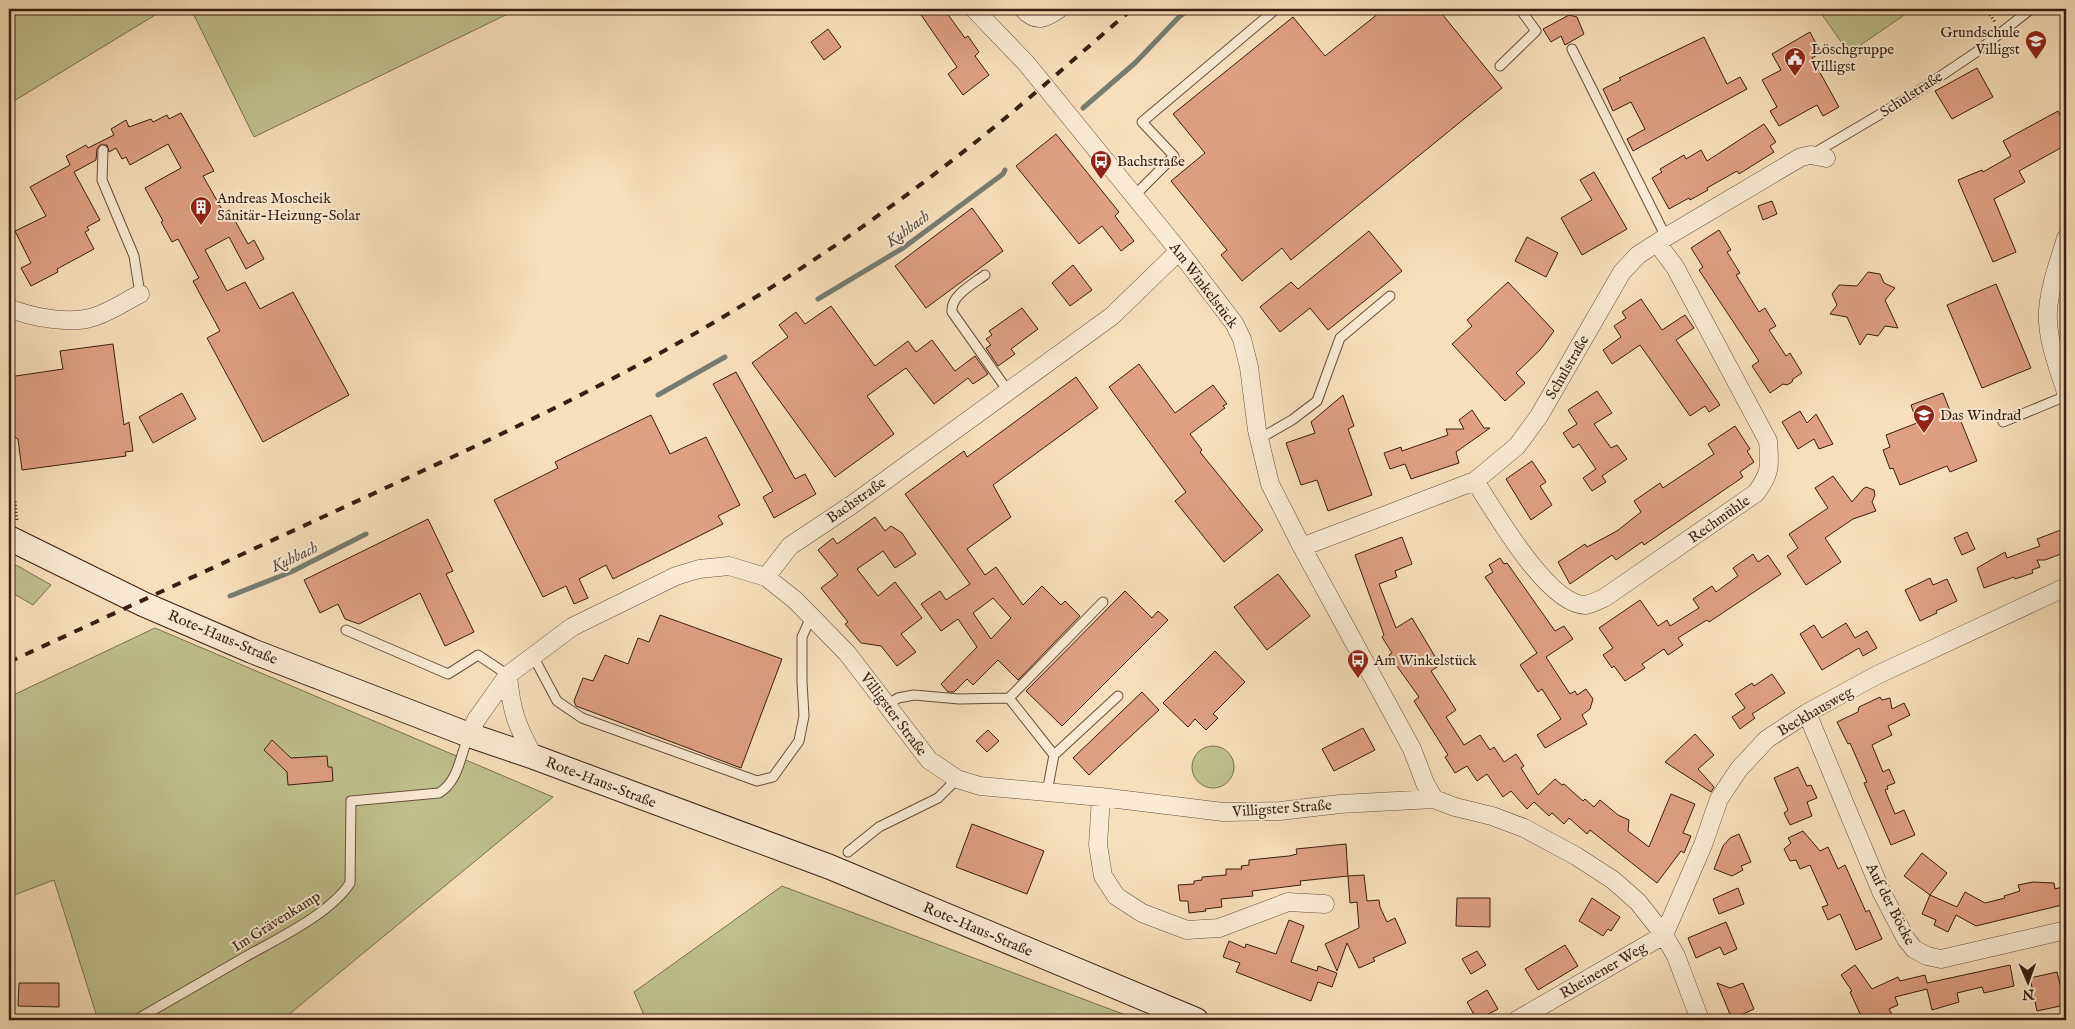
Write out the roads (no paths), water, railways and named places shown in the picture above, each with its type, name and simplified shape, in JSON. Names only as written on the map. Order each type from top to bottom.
[{"type":"main road","name":"Rote-Haus-Straße","points":[[10,539],[161,612],[252,651],[469,735],[534,757],[830,867],[1196,1020]]},
{"type":"street","name":"Am Winkelstück","points":[[974,9],[1026,62],[1227,311],[1242,339],[1249,367],[1259,440],[1270,484],[1302,547],[1412,749],[1425,783],[1434,799]]},
{"type":"street","points":[[1023,9],[1030,17],[1039,18],[1048,17],[1059,9]]},
{"type":"street","name":"Schulstraße","points":[[1302,547],[1475,481],[1517,446],[1539,416],[1622,272],[1638,255],[1801,157],[1818,157]]},
{"type":"street","points":[[2066,238],[2051,286],[2048,311],[2049,329],[2055,357],[2066,394]]},
{"type":"street","name":"Rechmühle","points":[[1475,481],[1527,560],[1544,579],[1570,600],[1585,605],[1604,598],[1756,493],[1766,479],[1770,462],[1768,441],[1661,240]]},
{"type":"street","name":"Bachstraße","points":[[766,577],[790,546],[853,504],[1112,316],[1179,251]]},
{"type":"street","points":[[9,308],[17,312],[65,321],[90,318],[140,294]]},
{"type":"street","points":[[469,735],[476,720],[508,675],[572,627],[676,576],[699,569],[729,566],[766,577]]},
{"type":"street","name":"Villigster Straße","points":[[766,577],[795,600],[847,653],[929,760],[957,779],[980,786],[1101,797],[1223,812],[1280,811],[1340,804],[1434,799],[1455,807],[1492,816],[1524,828],[1576,856],[1612,880],[1638,902],[1664,935],[1676,956],[1700,1020]]},
{"type":"street","name":"Beckhausweg","points":[[1664,935],[1703,845],[1718,800],[1739,769],[1767,739],[1807,713],[1877,675],[2066,587]]},
{"type":"street","points":[[508,675],[510,705],[534,757]]},
{"type":"street","name":"Auf der Böcke","points":[[1807,713],[1881,891],[1906,939],[1914,949],[1927,956],[1940,959],[2066,930]]},
{"type":"street","points":[[1101,797],[1098,845],[1103,876],[1116,896],[1142,913],[1187,930],[1219,928],[1288,902],[1325,904]]},
{"type":"street","name":"Rheinener Weg","points":[[1517,1020],[1664,935]]},
{"type":"lane","points":[[1134,196],[1174,156],[1142,122],[1276,9]]},
{"type":"lane","points":[[1500,66],[1536,31],[1520,9]]},
{"type":"lane","name":"Schulstraße","points":[[1818,157],[1975,53],[2031,9]]},
{"type":"lane","points":[[1572,49],[1661,240]]},
{"type":"lane","points":[[103,150],[102,180],[134,256],[140,294]]},
{"type":"lane","points":[[985,275],[958,297],[952,307],[952,312],[1008,391]]},
{"type":"lane","points":[[1259,440],[1292,420],[1317,401],[1340,338],[1390,296]]},
{"type":"lane","points":[[2003,422],[2066,394]]},
{"type":"lane","points":[[888,705],[898,698],[914,695],[959,699],[1009,698],[1103,602]]},
{"type":"lane","points":[[533,656],[557,701],[582,718],[757,781],[773,777],[800,741],[804,716],[802,637],[811,618]]},
{"type":"lane","points":[[346,630],[448,674],[478,656],[508,675]]},
{"type":"lane","points":[[1047,792],[1054,755],[1118,696]]},
{"type":"lane","points":[[1009,698],[1054,755]]},
{"type":"lane","name":"Im Grävenkamp","points":[[136,1020],[296,928],[334,902],[343,894],[350,883],[351,801],[439,793],[447,788],[454,779],[469,735]]},
{"type":"lane","points":[[848,852],[879,826],[938,798],[957,779]]},
{"type":"waterway","name":"Kuhbach","points":[[1083,108],[1135,63],[1189,9]]},
{"type":"waterway","name":"Kuhbach","points":[[818,299],[903,248],[1003,174],[1005,170]]},
{"type":"waterway","name":"Kuhbach","points":[[658,395],[725,357]]},
{"type":"waterway","name":"Kuhbach","points":[[230,596],[291,572],[366,534]]},
{"type":"railway","points":[[9,662],[415,475],[559,406],[654,357],[746,303],[867,224],[1001,121],[1132,9]]},
{"type":"place","name":"Grundschule Villigst","points":[[2036,60]]},
{"type":"place","name":"Löschgruppe Villigst","points":[[1795,77]]},
{"type":"place","name":"Bachstraße","points":[[1101,180]]},
{"type":"place","name":"Andreas Moscheik Sanitär-Heizung-Solar","points":[[201,226]]},
{"type":"place","name":"Das Windrad","points":[[1924,434]]},
{"type":"place","name":"Am Winkelstück","points":[[1358,679]]}]
